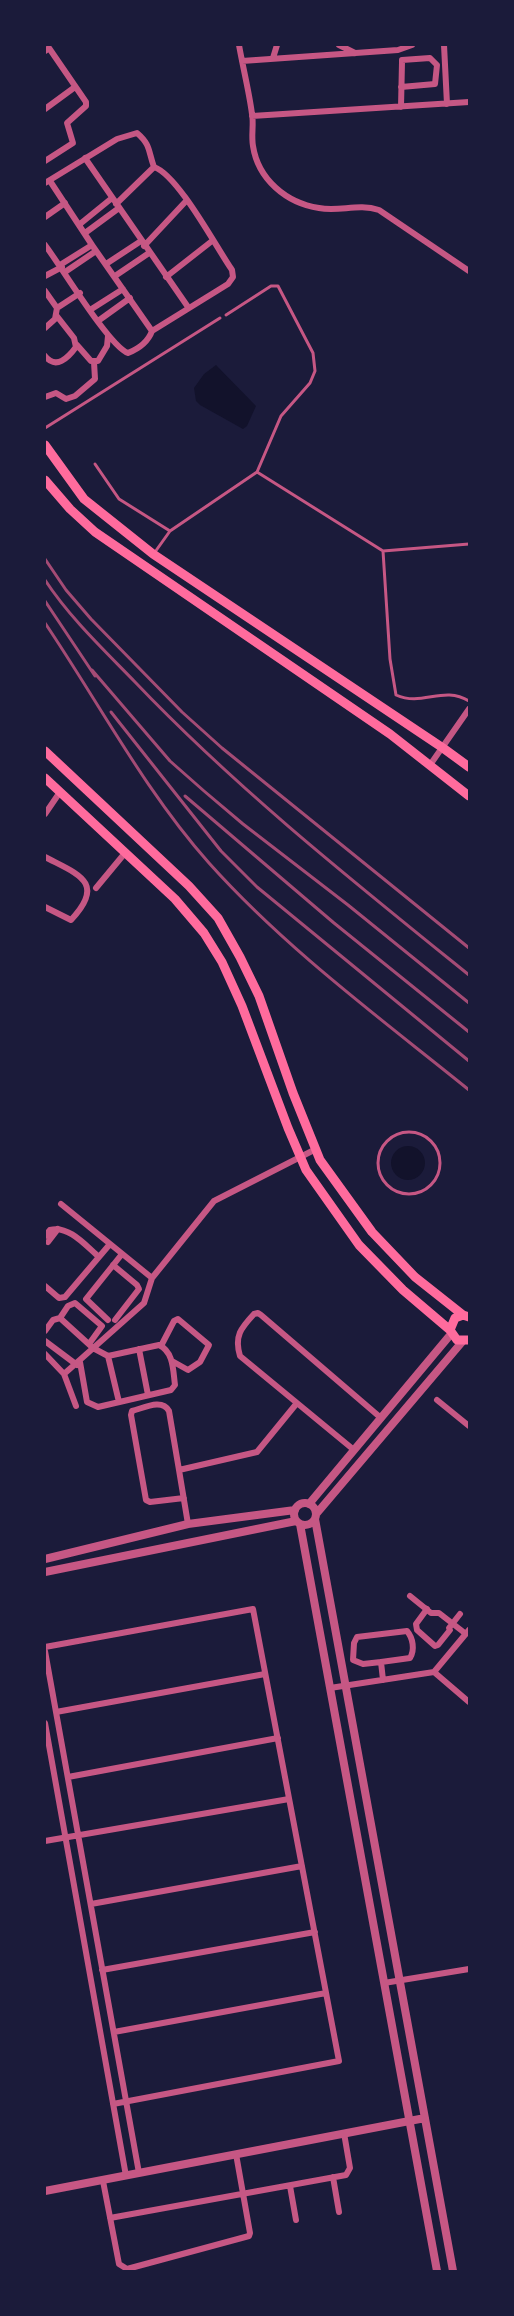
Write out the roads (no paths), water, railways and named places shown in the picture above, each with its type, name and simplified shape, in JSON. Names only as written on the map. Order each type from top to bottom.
[{"type":"main road","points":[[45,445],[84,500],[153,554],[444,747],[469,767]]},
{"type":"main road","points":[[45,480],[70,509],[95,532],[390,734],[469,796]]},
{"type":"main road","points":[[45,752],[189,886],[218,918],[259,996],[293,1093],[321,1160],[372,1232],[415,1277],[467,1315]]},
{"type":"main road","points":[[45,778],[175,899],[204,933],[222,962],[242,1006],[306,1170],[359,1245],[403,1290],[451,1332],[466,1342]]},
{"type":"main road","points":[[451,1332],[455,1318],[467,1315]]},
{"type":"street","points":[[239,45],[252,116],[252,145],[261,171],[272,185],[298,202],[321,209],[368,206],[379,210],[469,271]]},
{"type":"street","points":[[273,58],[278,45]]},
{"type":"street","points":[[339,45],[356,53]]},
{"type":"street","points":[[242,61],[398,50],[412,45]]},
{"type":"street","points":[[444,45],[441,58],[447,104]]},
{"type":"street","points":[[45,161],[73,142],[67,123],[86,106],[86,102],[47,48]]},
{"type":"street","points":[[401,87],[435,84],[437,65],[434,60],[404,58],[401,87],[401,107]]},
{"type":"street","points":[[45,109],[75,87]]},
{"type":"street","points":[[252,116],[469,102]]},
{"type":"street","points":[[152,331],[80,224],[47,182],[117,139],[136,133],[146,141],[154,167]]},
{"type":"street","points":[[85,159],[188,308]]},
{"type":"street","points":[[45,244],[108,336],[128,353],[138,349],[150,337],[152,331],[188,308],[202,302],[228,284],[233,277],[232,270],[187,200],[165,172],[154,167]]},
{"type":"street","points":[[85,233],[154,167]]},
{"type":"street","points":[[106,264],[142,244],[187,200]]},
{"type":"street","points":[[45,217],[65,203]]},
{"type":"street","points":[[80,224],[116,203]]},
{"type":"street","points":[[166,278],[212,240]]},
{"type":"street","points":[[45,276],[94,248]]},
{"type":"street","points":[[115,276],[149,253]]},
{"type":"street","points":[[90,310],[123,289]]},
{"type":"street","points":[[45,291],[76,345],[94,362]]},
{"type":"street","points":[[45,328],[55,319],[56,312],[80,293]]},
{"type":"street","points":[[98,321],[130,298]]},
{"type":"street","points":[[94,362],[103,356],[108,336]]},
{"type":"street","points":[[45,356],[52,363],[59,363],[71,354],[76,345]]},
{"type":"street","points":[[45,397],[56,393],[66,399],[75,396],[95,379],[94,362]]},
{"type":"street","points":[[430,765],[469,710]]},
{"type":"street","points":[[45,814],[60,792]]},
{"type":"street","points":[[96,888],[125,853]]},
{"type":"street","points":[[45,857],[78,875],[86,881],[88,887],[77,913],[71,920],[45,907]]},
{"type":"street","points":[[91,1346],[127,1320],[144,1303],[152,1278],[214,1200],[316,1149]]},
{"type":"street","points":[[61,1204],[152,1278]]},
{"type":"street","points":[[46,1239],[50,1230],[58,1229],[75,1237],[99,1257]]},
{"type":"street","points":[[45,1286],[59,1298],[65,1297],[110,1244]]},
{"type":"street","points":[[113,1265],[137,1284],[139,1291],[112,1320],[86,1299],[113,1265],[122,1254]]},
{"type":"street","points":[[45,1331],[53,1320],[60,1318],[68,1306],[75,1303],[102,1326],[78,1364],[64,1374]]},
{"type":"street","points":[[354,1450],[240,1356],[237,1348],[238,1333],[254,1314],[258,1313],[381,1418]]},
{"type":"street","points":[[60,1318],[91,1346],[108,1356],[161,1346]]},
{"type":"street","points":[[178,1319],[209,1345],[200,1362],[188,1370],[172,1361],[161,1346],[174,1321],[178,1319]]},
{"type":"street","points":[[309,1504],[451,1332]]},
{"type":"street","points":[[45,1341],[78,1364],[87,1402],[98,1407],[174,1388],[172,1361]]},
{"type":"street","points":[[45,1572],[298,1523],[311,1524],[466,1342]]},
{"type":"street","points":[[139,1349],[148,1395]]},
{"type":"street","points":[[45,1354],[64,1374],[76,1406]]},
{"type":"street","points":[[108,1356],[119,1402]]},
{"type":"street","points":[[437,1400],[469,1426]]},
{"type":"street","points":[[184,1498],[150,1502],[146,1500],[132,1411],[161,1403],[169,1410],[184,1498],[188,1524]]},
{"type":"street","points":[[179,1470],[257,1452],[297,1403]]},
{"type":"street","points":[[45,1559],[188,1524],[295,1510],[302,1503],[314,1507],[453,2271]]},
{"type":"street","points":[[295,1510],[437,2271]]},
{"type":"street","points":[[330,1688],[434,1672],[467,1632],[439,1612],[431,1613],[410,1596]]},
{"type":"street","points":[[113,2104],[126,2101],[339,2061],[253,1609],[45,1649],[102,1970],[114,2032],[126,2101],[139,2173]]},
{"type":"street","points":[[427,1609],[416,1624],[417,1630],[435,1646],[438,1646],[460,1614]]},
{"type":"street","points":[[407,1631],[413,1641],[411,1658],[381,1662],[363,1664],[353,1660],[354,1642],[357,1637],[407,1631]]},
{"type":"street","points":[[381,1662],[383,1680]]},
{"type":"street","points":[[434,1672],[469,1702]]},
{"type":"street","points":[[56,1713],[266,1674]]},
{"type":"street","points":[[45,1723],[126,2176]]},
{"type":"street","points":[[68,1777],[278,1738]]},
{"type":"street","points":[[45,1841],[289,1799]]},
{"type":"street","points":[[91,1904],[302,1866]]},
{"type":"street","points":[[102,1970],[315,1932]]},
{"type":"street","points":[[384,1983],[469,1969]]},
{"type":"street","points":[[114,2032],[326,1993]]},
{"type":"street","points":[[45,2192],[425,2118]]},
{"type":"street","points":[[110,2218],[346,2175],[349,2172],[344,2133]]},
{"type":"street","points":[[103,2181],[119,2264],[127,2269],[249,2236],[236,2154]]},
{"type":"street","points":[[333,2177],[339,2212]]},
{"type":"street","points":[[290,2186],[296,2220]]},
{"type":"lane","points":[[153,554],[170,531],[257,472],[281,416],[310,383],[315,371],[315,360],[278,286],[271,286],[226,315]]},
{"type":"lane","points":[[45,428],[220,318]]},
{"type":"lane","points":[[95,464],[119,499],[170,531]]},
{"type":"lane","points":[[257,472],[383,551],[469,544]]},
{"type":"lane","points":[[383,551],[390,659],[396,695],[404,699],[415,699],[454,694],[469,701]]},
{"type":"lane","points":[[402,1133],[419,1134],[427,1138],[438,1153],[440,1162],[435,1180],[420,1192],[411,1194],[393,1190],[381,1176],[378,1158],[381,1149],[393,1136],[402,1133]]},
{"type":"railway","points":[[45,559],[66,590],[91,619],[182,712],[222,748],[469,948]]},
{"type":"railway","points":[[45,580],[88,633],[214,760],[297,834],[469,975]]},
{"type":"railway","points":[[45,601],[95,676]]},
{"type":"railway","points":[[45,623],[143,777],[209,863],[302,954],[469,1090]]},
{"type":"railway","points":[[92,670],[170,761],[243,824],[469,1003]]},
{"type":"railway","points":[[111,712],[221,851],[257,887],[469,1061]]},
{"type":"railway","points":[[185,796],[334,923],[469,1032]]}]
